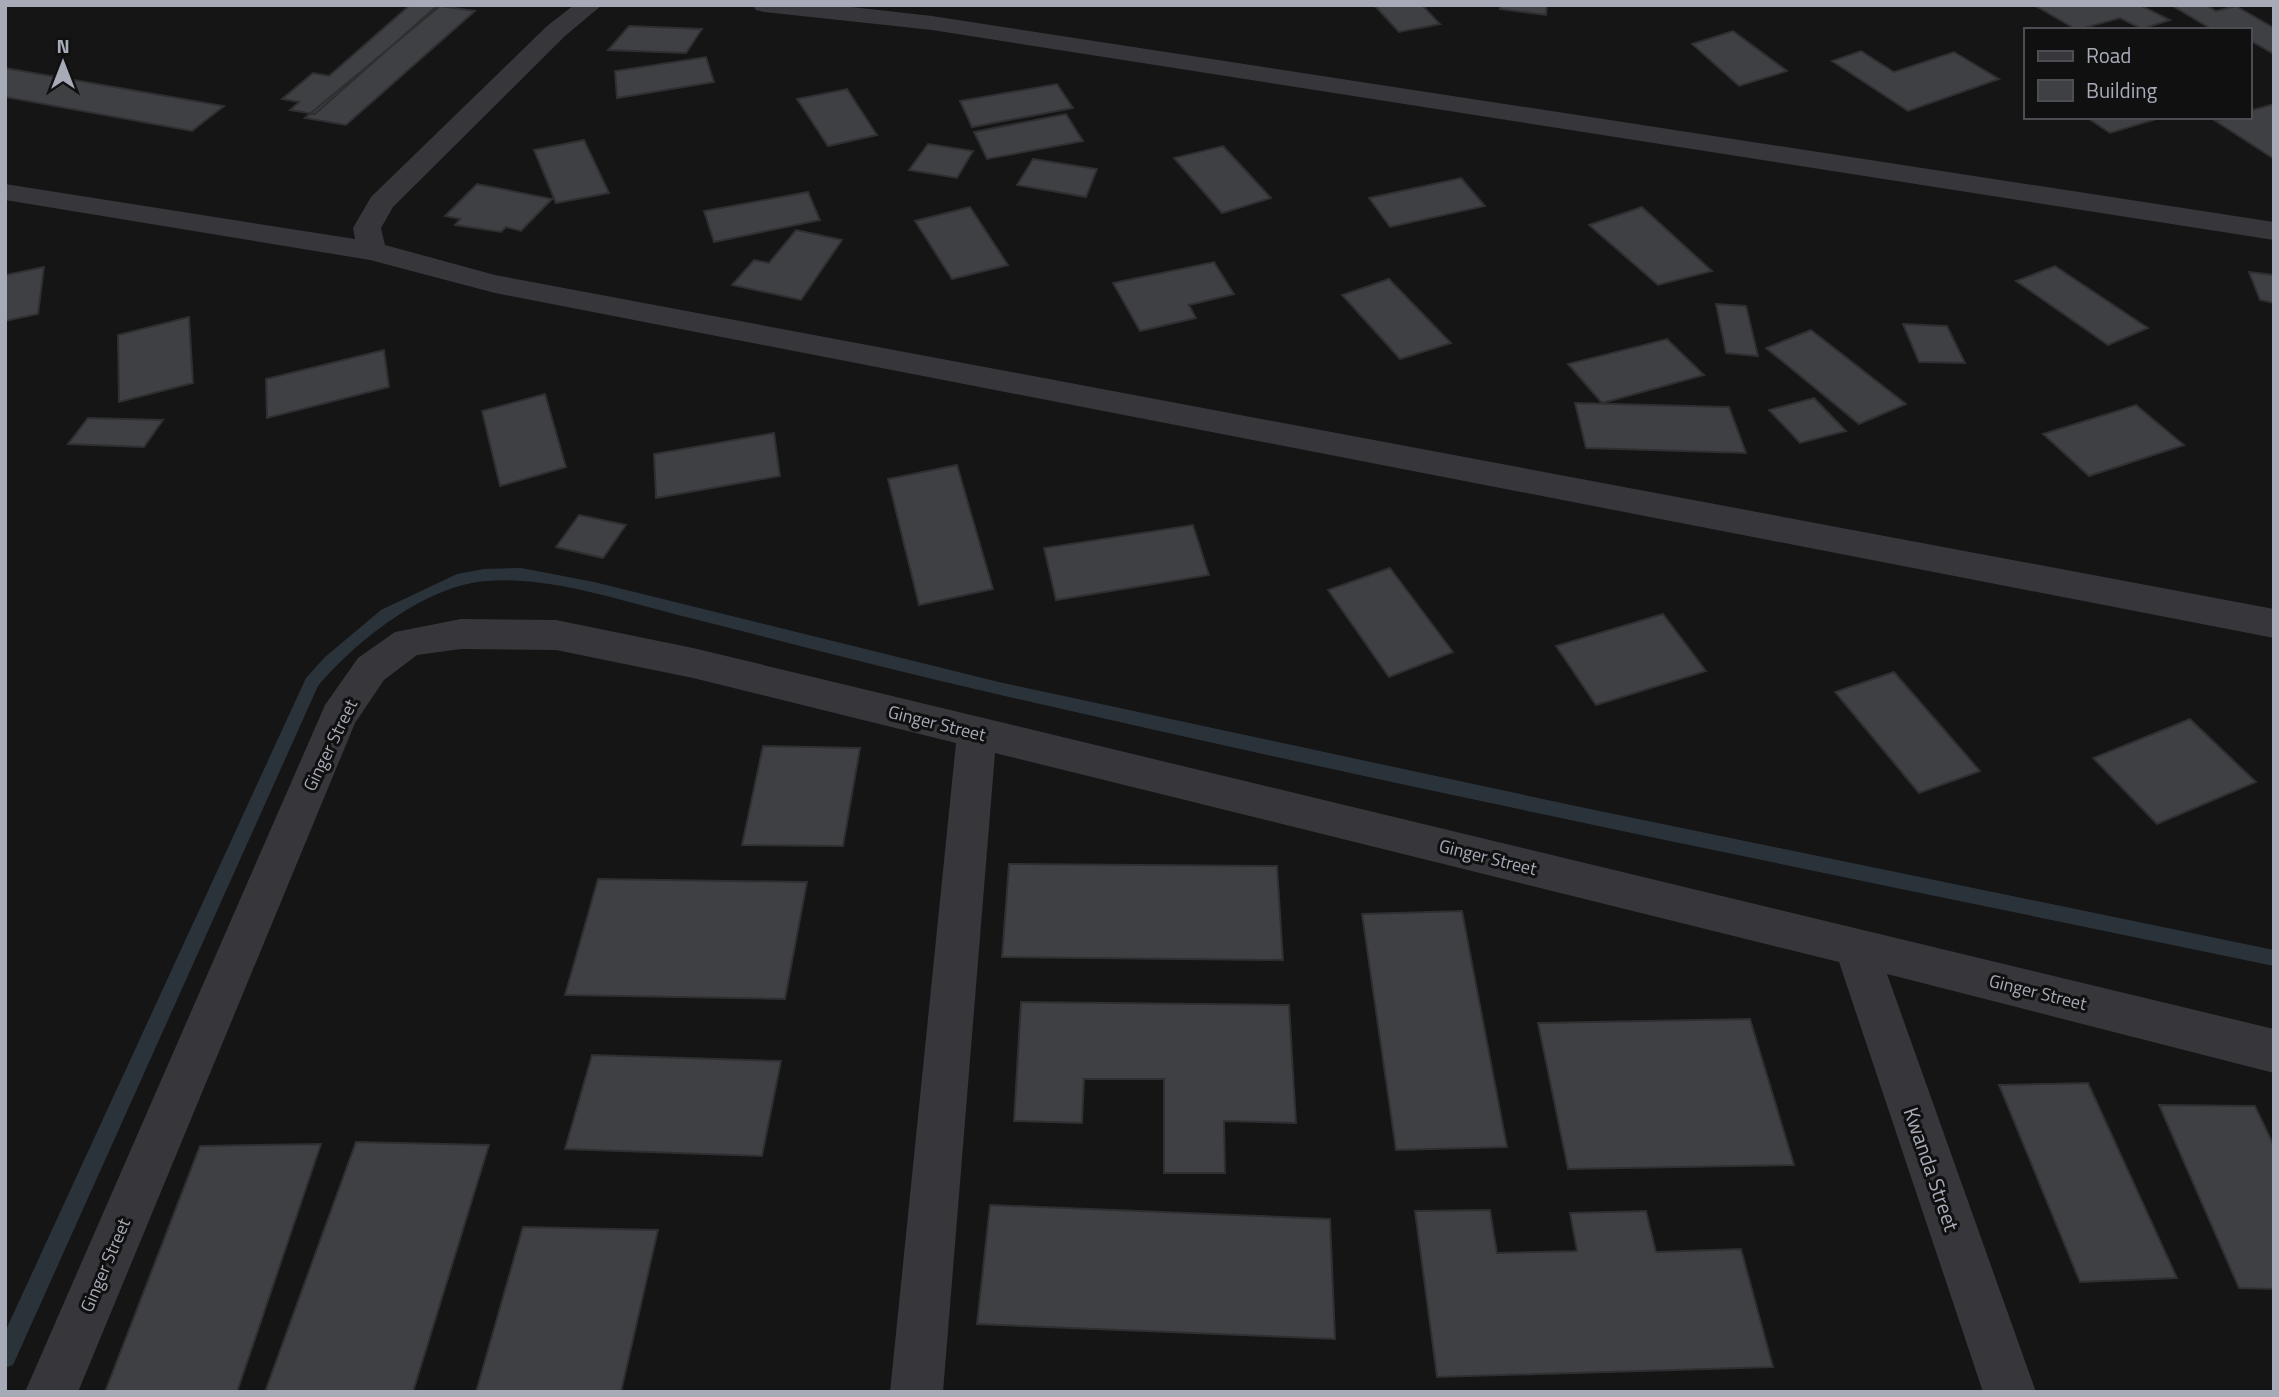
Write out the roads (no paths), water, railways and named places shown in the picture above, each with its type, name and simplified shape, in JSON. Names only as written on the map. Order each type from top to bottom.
[{"type":"street","points":[[371,251],[367,228],[381,203],[556,32],[590,5]]},
{"type":"street","points":[[764,5],[938,14],[2274,231]]},
{"type":"street","points":[[5,192],[371,251],[495,284],[2274,624]]},
{"type":"street","name":"Ginger Street","points":[[51,1392],[339,716],[371,669],[408,642],[461,634],[556,635],[693,663],[1855,946],[2274,1051]]},
{"type":"street","points":[[916,1392],[977,733]]},
{"type":"street","name":"Kwanda Street","points":[[1855,946],[2010,1392]]},
{"type":"waterway","points":[[5,1357],[312,682],[330,661],[386,614],[457,580],[484,575],[521,574],[594,588],[1003,689],[1585,815],[2274,958]]}]
